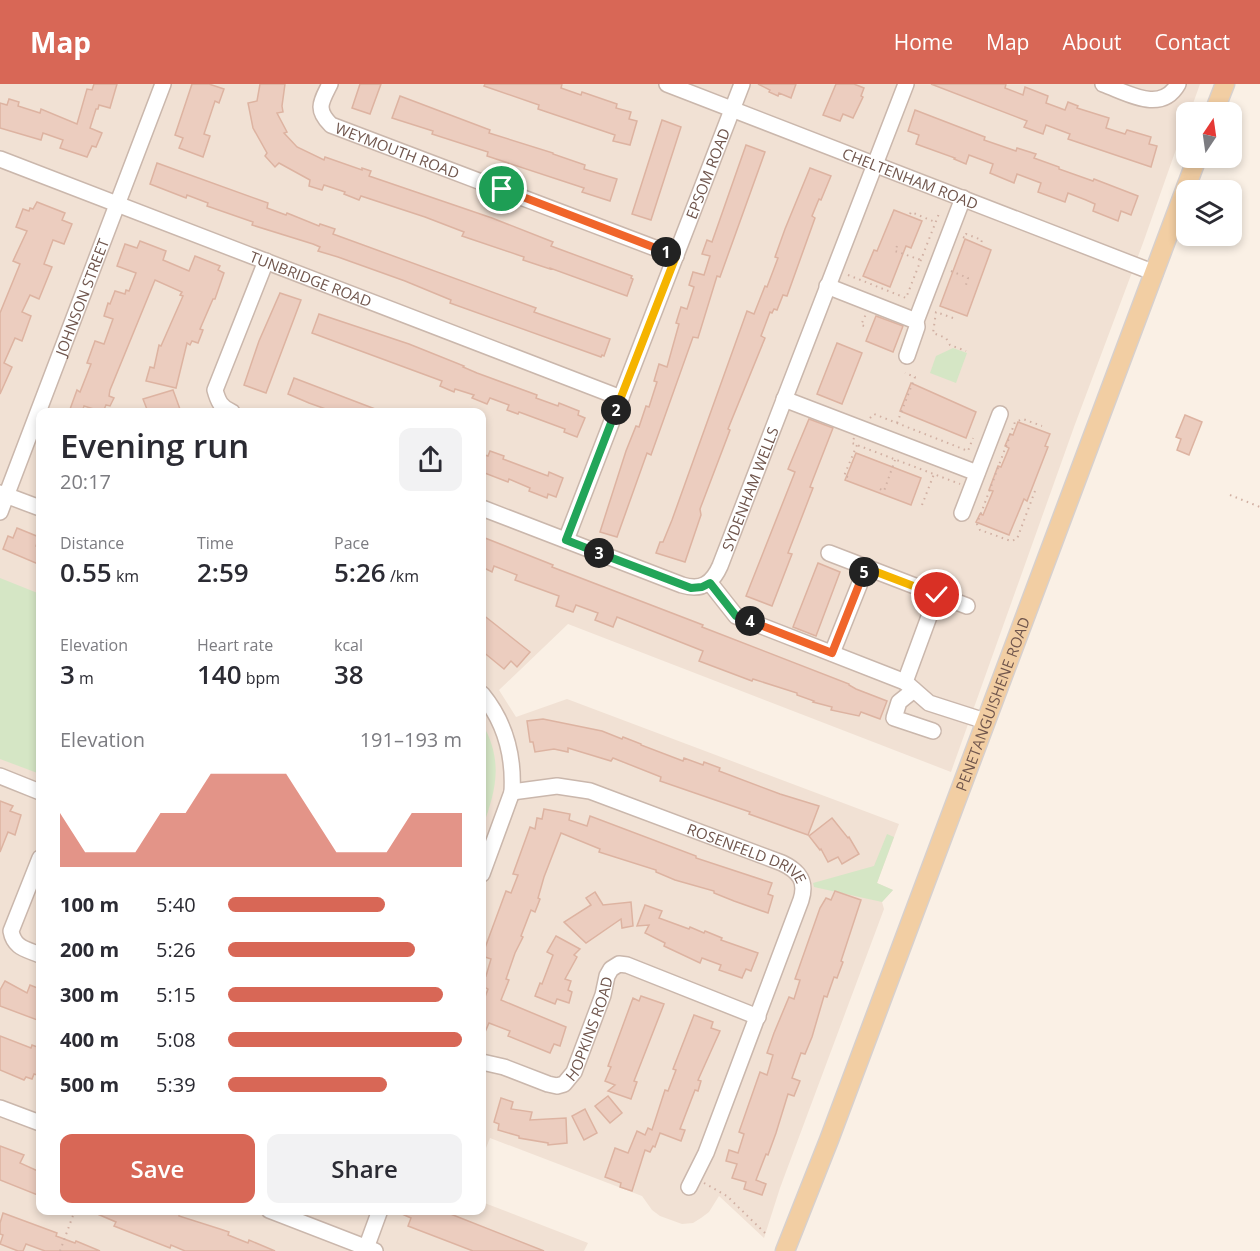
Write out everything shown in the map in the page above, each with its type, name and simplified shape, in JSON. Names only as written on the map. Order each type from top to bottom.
[{"type":"main road","points":[[1218,102],[1225,84]]},
{"type":"main road","name":"PENETANGUISHENE ROAD","points":[[785,1251],[834,1129],[1193,168]]},
{"type":"street","name":"JOHNSON STREET","points":[[37,408],[163,84]]},
{"type":"street","name":"WEYMOUTH ROAD","points":[[330,84],[321,100],[321,109],[331,126],[676,256]]},
{"type":"street","name":"CHELTENHAM ROAD","points":[[667,84],[1155,273]]},
{"type":"street","name":"EPSOM ROAD","points":[[566,540],[742,84]]},
{"type":"street","name":"SYDENHAM WELLS","points":[[710,583],[720,566],[906,84]]},
{"type":"street","points":[[1103,84],[1138,97],[1159,101],[1172,93],[1178,84]]},
{"type":"street","name":"TUNBRIDGE ROAD","points":[[0,159],[621,398]]},
{"type":"street","points":[[907,356],[917,327],[916,321],[963,198]]},
{"type":"street","points":[[224,408],[214,390],[266,261]]},
{"type":"street","points":[[828,286],[916,321]]},
{"type":"street","points":[[784,399],[977,473]]},
{"type":"street","name":"JOHNSON STREET","points":[[0,512],[3,494],[36,410]]},
{"type":"street","points":[[962,513],[1000,414]]},
{"type":"street","points":[[3,494],[36,506]]},
{"type":"street","points":[[486,510],[691,588],[702,587],[710,583],[736,616],[910,686],[929,702],[985,721]]},
{"type":"street","points":[[829,553],[967,606]]},
{"type":"street","points":[[832,653],[866,568]]},
{"type":"street","points":[[933,731],[894,718],[899,702],[910,686],[937,595]]},
{"type":"street","points":[[486,700],[500,721],[508,740],[513,777],[512,792],[486,863]]},
{"type":"street","points":[[0,776],[36,790]]},
{"type":"street","name":"ROSENFELD DRIVE","points":[[512,792],[557,786],[590,791],[782,863],[796,870],[804,885],[804,893],[758,1017],[706,1153],[691,1182]]},
{"type":"street","points":[[36,868],[11,931],[13,940],[19,947],[36,953]]},
{"type":"street","name":"HOPKINS ROAD","points":[[486,1063],[504,1067],[548,1084],[557,1086],[564,1084],[574,1072],[611,969],[619,964],[627,965],[758,1017]]},
{"type":"street","points":[[0,1108],[36,1122]]},
{"type":"street","points":[[282,1215],[369,1250],[379,1215]]},
{"type":"path","points":[[848,275],[906,298],[940,211]]},
{"type":"path","points":[[910,214],[910,212],[935,222]]},
{"type":"path","points":[[950,231],[965,238],[966,234],[982,240],[981,243]]},
{"type":"path","points":[[897,246],[895,251],[921,260]]},
{"type":"path","points":[[951,271],[968,278],[966,285]]},
{"type":"path","points":[[864,326],[861,325],[868,308]]},
{"type":"path","points":[[953,318],[936,312],[933,333],[946,338],[950,345],[966,351]]},
{"type":"path","points":[[897,423],[915,377],[905,373]]},
{"type":"path","points":[[874,414],[968,451],[973,438]]},
{"type":"path","points":[[1035,491],[1017,539],[1011,541],[980,530],[977,524],[1015,422],[1023,419],[1042,426]]},
{"type":"path","points":[[858,427],[852,443],[972,488]]},
{"type":"path","points":[[848,477],[844,476],[857,445]]},
{"type":"path","points":[[884,491],[895,460]]},
{"type":"path","points":[[922,506],[934,474]]},
{"type":"path","points":[[880,489],[888,492]]},
{"type":"path","points":[[1230,495],[1260,507]]},
{"type":"path","points":[[691,1182],[727,1196],[766,1234]]},
{"type":"path","points":[[60,1251],[73,1215]]},
{"type":"shaded area","points":[[0,84],[1200,84],[1194,102],[1176,102],[1176,149],[951,772],[568,624],[499,690],[516,717],[567,699],[899,824],[877,883],[893,890],[882,902],[884,909],[780,1188],[764,1238],[719,1196],[709,1212],[693,1223],[682,1224],[660,1216],[652,1210],[642,1196],[490,1138],[486,1148],[486,408],[36,408],[36,1215],[486,1215],[486,1204],[588,1243],[584,1251],[0,1251]]},
{"type":"green space","points":[[953,348],[967,353],[956,383],[930,373],[936,356]]},
{"type":"green space","points":[[0,578],[36,592],[36,772],[0,759]]},
{"type":"green space","points":[[486,731],[493,751],[496,776],[486,817]]},
{"type":"green space","points":[[887,834],[894,837],[877,883],[893,890],[882,902],[814,887],[813,883],[874,866]]},
{"type":"building","points":[[94,84],[117,84],[110,108],[99,105],[96,109],[90,128],[102,133],[96,147],[92,146],[87,157],[60,148],[63,140],[43,133],[41,140],[0,128],[0,103],[7,105],[9,99],[19,102],[18,106],[40,113],[41,109],[77,124],[87,89],[92,90]]},
{"type":"building","points":[[192,84],[209,84],[224,89],[219,103],[215,101],[204,134],[210,136],[203,157],[179,148],[183,138],[175,135]]},
{"type":"building","points":[[260,84],[285,84],[283,112],[277,113],[287,132],[284,133],[297,147],[324,160],[325,157],[371,171],[369,176],[492,218],[553,242],[551,246],[632,276],[627,296],[523,260],[524,257],[462,236],[464,232],[425,217],[361,196],[359,200],[344,194],[345,192],[324,185],[322,190],[309,186],[310,180],[279,163],[275,167],[265,156],[267,153],[253,128],[248,103],[257,101]]},
{"type":"building","points":[[360,84],[381,84],[370,114],[352,108]]},
{"type":"building","points":[[485,84],[562,84],[561,88],[581,95],[582,92],[617,104],[616,108],[631,112],[629,119],[637,121],[630,145],[613,141],[615,135],[538,109],[539,105],[484,86]]},
{"type":"building","points":[[758,84],[796,84],[791,98],[779,93],[778,96]]},
{"type":"building","points":[[836,84],[854,84],[864,88],[861,96],[863,97],[853,118],[843,114],[840,121],[823,115]]},
{"type":"building","points":[[931,84],[1006,84],[1005,88],[1023,95],[1025,87],[1048,96],[1046,103],[1065,110],[1068,102],[1078,106],[1077,108],[1109,118],[1106,128],[1125,134],[1127,130],[1151,137],[1149,144],[1157,146],[1151,167],[1068,139],[1070,134],[1046,125],[1043,134],[1024,127],[1027,121]]},
{"type":"building","points":[[400,96],[490,130],[489,133],[553,153],[585,165],[584,169],[617,179],[610,201],[582,192],[584,188],[487,156],[488,152],[392,118]]},
{"type":"building","points":[[915,110],[985,137],[984,140],[1016,151],[1017,148],[1036,154],[1034,158],[1059,167],[1059,169],[1093,181],[1094,179],[1138,196],[1131,215],[1121,211],[1118,221],[1093,211],[1095,204],[1068,193],[1065,202],[1038,192],[1041,183],[1017,174],[1014,183],[990,173],[993,164],[969,155],[966,164],[916,144],[919,135],[908,131]]},
{"type":"building","points":[[662,120],[681,127],[651,220],[632,214]]},
{"type":"building","points":[[746,145],[765,152],[720,277],[717,276],[698,338],[693,337],[651,455],[647,453],[617,537],[600,532],[626,451],[636,426],[639,427],[646,406],[649,407],[657,382],[654,381],[659,364],[667,367],[679,324],[676,323],[681,307],[687,309],[694,287],[689,285],[693,272],[704,275],[710,256],[702,254],[707,240],[712,242]]},
{"type":"building","points":[[157,163],[268,203],[267,208],[286,215],[287,213],[319,226],[320,224],[335,229],[333,234],[536,308],[534,312],[610,339],[604,356],[601,357],[450,303],[451,300],[405,281],[318,251],[320,247],[313,244],[252,225],[253,222],[207,206],[208,203],[187,195],[186,198],[150,184]]},
{"type":"building","points":[[810,168],[831,176],[812,216],[815,218],[787,296],[783,295],[777,310],[770,312],[761,336],[765,338],[728,429],[730,430],[700,509],[701,515],[685,562],[656,553],[672,520],[747,311],[754,314],[765,286],[767,287],[778,258],[775,257],[785,229]]},
{"type":"building","points":[[37,202],[65,213],[62,220],[72,224],[64,244],[53,240],[44,264],[52,267],[39,299],[30,295],[22,312],[31,316],[22,341],[15,338],[4,363],[12,367],[0,394],[0,313],[20,264],[13,261],[27,231],[16,227],[23,209],[29,211],[30,208],[33,209]]},
{"type":"building","points":[[894,210],[922,221],[911,248],[906,246],[890,287],[863,276],[874,250],[877,251]]},
{"type":"building","points":[[965,239],[991,250],[967,316],[940,306]]},
{"type":"building","points":[[140,241],[166,251],[163,260],[189,271],[195,256],[220,266],[218,270],[224,273],[215,299],[200,329],[203,330],[198,343],[192,341],[190,345],[187,343],[176,388],[146,381],[150,367],[154,368],[159,345],[161,346],[183,296],[180,295],[182,292],[155,280],[110,390],[109,396],[114,398],[110,406],[70,408],[77,390],[80,392],[91,364],[87,363],[95,341],[104,344],[113,319],[104,316],[108,303],[110,304],[115,291],[125,294],[126,290],[129,291],[136,273],[117,266],[125,244],[137,248]]},
{"type":"building","points":[[280,293],[301,300],[266,393],[244,385],[259,341]]},
{"type":"building","points":[[319,314],[409,344],[537,395],[536,398],[558,406],[559,403],[579,411],[578,415],[585,418],[577,437],[564,432],[565,429],[519,412],[518,414],[507,410],[509,405],[490,398],[487,404],[472,398],[474,395],[455,389],[454,392],[440,386],[442,381],[312,333]]},
{"type":"building","points":[[876,316],[903,326],[893,352],[866,341]]},
{"type":"building","points":[[837,343],[862,353],[842,404],[817,394]]},
{"type":"building","points":[[294,378],[373,408],[323,408],[288,394]]},
{"type":"building","points":[[911,383],[976,412],[966,438],[900,411]]},
{"type":"building","points":[[173,390],[180,408],[146,408],[143,399]]},
{"type":"building","points":[[1185,415],[1202,422],[1189,455],[1177,450],[1181,439],[1176,437]]},
{"type":"building","points":[[809,419],[833,428],[810,487],[813,488],[788,553],[792,554],[772,606],[746,596],[795,472],[788,469]]},
{"type":"building","points":[[1018,422],[1050,434],[1045,446],[1048,447],[1027,501],[1024,499],[1009,535],[976,522],[980,514],[983,515],[993,491],[989,490],[998,466],[1001,467],[1009,448],[1005,446]]},
{"type":"building","points":[[490,451],[504,456],[503,459],[548,476],[549,472],[563,478],[556,497],[548,494],[547,498],[509,479],[508,482],[486,474],[486,455],[488,456]]},
{"type":"building","points":[[856,453],[921,478],[911,505],[845,480]]},
{"type":"building","points":[[17,528],[36,536],[36,563],[3,549],[8,536],[13,538]]},
{"type":"building","points":[[486,538],[887,701],[880,719],[861,712],[859,716],[831,710],[832,707],[813,702],[797,693],[753,679],[752,681],[699,661],[703,651],[617,617],[613,627],[595,620],[598,613],[576,605],[573,612],[556,606],[559,596],[515,580],[517,575],[494,566],[492,572],[486,569]]},
{"type":"building","points":[[818,563],[840,572],[816,636],[793,627]]},
{"type":"building","points":[[486,617],[530,652],[517,667],[511,661],[504,669],[486,654]]},
{"type":"building","points":[[543,719],[602,731],[622,739],[623,737],[683,761],[684,758],[703,765],[704,762],[720,768],[719,771],[819,806],[808,835],[660,781],[661,777],[613,758],[611,761],[568,748],[568,752],[554,749],[535,752],[533,742],[530,742],[527,721]]},
{"type":"building","points":[[0,801],[13,806],[10,811],[21,815],[15,835],[8,832],[0,852]]},
{"type":"building","points":[[544,809],[570,814],[569,820],[587,826],[590,816],[696,856],[696,858],[772,883],[768,894],[773,896],[768,913],[714,893],[714,891],[675,880],[656,870],[599,852],[600,849],[561,833],[544,877],[535,912],[531,910],[521,936],[523,937],[515,953],[506,979],[509,980],[501,1000],[566,1027],[560,1046],[554,1044],[550,1053],[508,1036],[510,1031],[489,1023],[486,1030],[488,989],[486,988],[486,976],[491,959],[486,957],[486,945],[506,891],[511,893],[518,875],[513,874],[530,827],[535,829],[537,818],[542,819]]},
{"type":"building","points":[[832,818],[849,837],[859,854],[842,864],[838,857],[828,862],[821,849],[809,836]]},
{"type":"building","points":[[835,891],[861,900],[837,978],[834,977],[827,997],[824,996],[812,1037],[805,1054],[801,1053],[792,1078],[800,1081],[794,1096],[788,1094],[768,1155],[766,1154],[756,1180],[766,1184],[762,1195],[744,1189],[746,1182],[732,1178],[737,1164],[726,1161],[729,1150],[738,1153],[744,1134],[739,1132],[760,1072],[767,1075],[773,1055],[767,1053],[789,997],[794,999],[800,980],[795,979],[820,908],[826,898],[831,900]]},
{"type":"building","points":[[595,892],[603,905],[631,902],[633,926],[622,928],[621,919],[586,943],[564,922],[591,905],[586,898]]},
{"type":"building","points":[[645,905],[662,911],[659,918],[689,929],[690,927],[704,933],[705,931],[722,938],[721,940],[758,953],[751,971],[746,969],[742,978],[719,970],[721,965],[702,958],[700,963],[664,946],[665,943],[645,933],[649,925],[637,926]]},
{"type":"building","points":[[556,936],[580,949],[574,955],[577,957],[565,979],[571,981],[568,990],[572,992],[569,1003],[557,999],[555,1004],[535,996],[553,955],[547,952]]},
{"type":"building","points":[[5,981],[27,993],[30,985],[36,987],[36,1020],[0,1006],[0,990]]},
{"type":"building","points":[[641,996],[664,1004],[634,1081],[637,1082],[631,1099],[608,1091],[615,1085],[605,1081],[611,1067],[608,1066],[633,998],[639,1001]]},
{"type":"building","points":[[694,1015],[713,1022],[711,1028],[720,1031],[698,1080],[701,1081],[698,1091],[695,1090],[680,1129],[685,1130],[681,1141],[660,1133],[655,1147],[653,1146],[650,1152],[645,1150],[632,1191],[620,1187],[621,1183],[605,1177],[615,1148],[628,1153],[637,1131],[645,1135],[648,1128],[652,1130],[665,1090],[668,1091],[676,1070],[673,1069]]},
{"type":"building","points":[[0,1036],[31,1048],[32,1045],[36,1046],[36,1075],[34,1074],[32,1079],[26,1077],[24,1080],[0,1070]]},
{"type":"building","points":[[608,1096],[622,1113],[610,1123],[595,1106]]},
{"type":"building","points":[[501,1098],[513,1102],[511,1109],[532,1112],[530,1120],[566,1118],[567,1143],[548,1145],[548,1143],[519,1138],[519,1136],[498,1130],[499,1124],[494,1122]]},
{"type":"building","points":[[585,1109],[597,1133],[584,1140],[572,1116]]},
{"type":"building","points":[[0,1146],[24,1155],[20,1163],[36,1170],[36,1194],[0,1180]]},
{"type":"building","points":[[3,1213],[57,1233],[56,1236],[100,1251],[45,1251],[26,1244],[23,1251],[18,1251],[0,1244],[3,1235],[0,1234],[0,1223]]},
{"type":"building","points":[[100,1215],[179,1215],[229,1232],[228,1235],[248,1243],[249,1240],[275,1251],[185,1251],[171,1245],[170,1248],[114,1226],[116,1222]]},
{"type":"building","points":[[404,1215],[453,1215],[544,1251],[473,1251],[408,1226],[411,1218]]},
{"type":"route","points":[[502,189],[676,256],[566,540],[691,588],[702,587],[710,583],[736,616],[832,653],[866,568],[937,595]]}]
